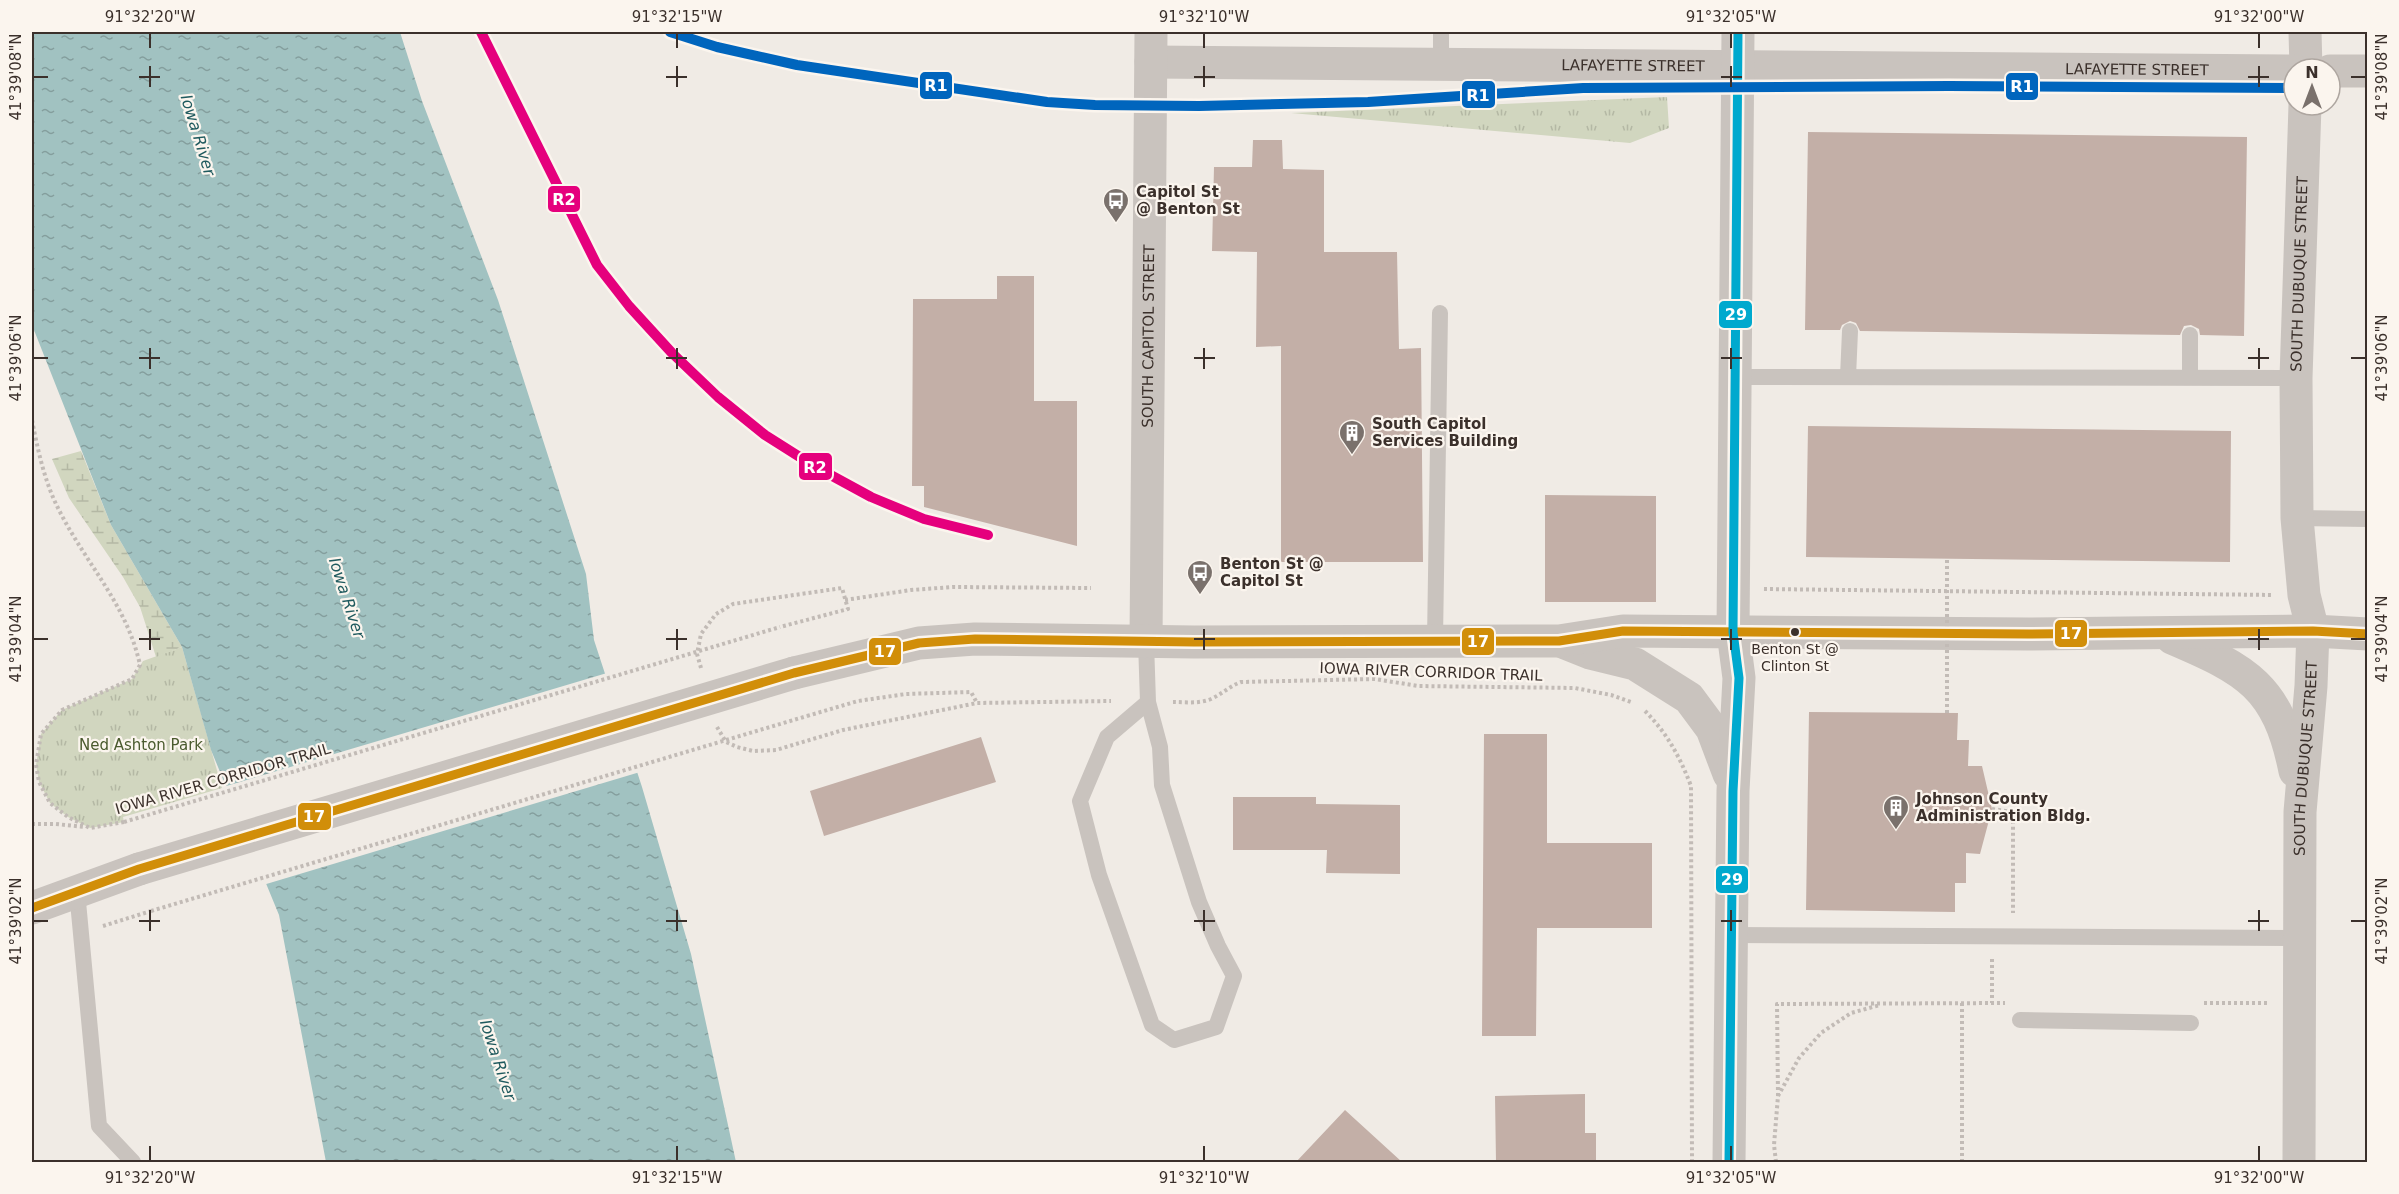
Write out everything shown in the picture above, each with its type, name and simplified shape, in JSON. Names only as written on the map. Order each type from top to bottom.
[{"type":"street","points":[[1729,1162],[1733,791],[1739,678],[1733,632],[1738,32]]},
{"type":"street","points":[[2305,32],[2306,57]]},
{"type":"street","name":"LAFAYETTE STREET","points":[[1151,47],[1441,64],[2282,71]]},
{"type":"street","name":"SOUTH CAPITOL STREET","points":[[1146,642],[1151,47]]},
{"type":"street","points":[[2342,71],[2367,71]]},
{"type":"street","name":"SOUTH DUBUQUE STREET","points":[[2299,1162],[2300,812],[2311,686],[2313,631],[2304,595],[2297,518],[2296,378],[2305,117]]},
{"type":"street","points":[[32,908],[138,869],[794,673],[919,644],[975,639],[1146,642],[1560,641],[1623,631],[2161,633],[2313,631],[2367,634]]},
{"type":"street","points":[[2161,633],[2220,659],[2254,682],[2274,706],[2289,743],[2300,812]]},
{"type":"street","points":[[1560,641],[1590,653],[1635,664],[1689,698],[1713,729],[1733,791]]},
{"type":"lane","points":[[1441,32],[1441,64]]},
{"type":"lane","points":[[1435,640],[1440,313]]},
{"type":"lane","points":[[1848,377],[1850,331]]},
{"type":"lane","points":[[2190,335],[2190,378]]},
{"type":"lane","points":[[1735,377],[2296,378]]},
{"type":"lane","points":[[2297,518],[2367,519]]},
{"type":"lane","points":[[1146,642],[1148,702],[1160,747],[1162,785],[1199,902],[1234,976],[1216,1027],[1174,1040],[1152,1025],[1099,875],[1080,801],[1107,737],[1148,702]]},
{"type":"lane","points":[[77,891],[99,1126],[133,1162]]},
{"type":"lane","points":[[1731,935],[2300,938]]},
{"type":"lane","points":[[2020,1020],[2191,1023]]},
{"type":"path","points":[[32,420],[40,461],[59,511],[122,612],[135,644],[140,665],[132,679],[62,710],[41,734],[36,765],[32,773]]},
{"type":"path","points":[[1947,560],[1947,713]]},
{"type":"path","name":"IOWA RIVER CORRIDOR TRAIL","points":[[32,824],[90,828],[124,822],[780,627],[848,609],[845,600],[911,590],[953,587],[1091,588]]},
{"type":"path","points":[[1734,589],[2304,595]]},
{"type":"path","name":"IOWA RIVER CORRIDOR TRAIL","points":[[1148,702],[1198,703],[1212,699],[1230,686],[1241,682],[1375,679],[1418,686],[1575,688],[1611,694],[1646,711],[1661,728],[1680,757],[1691,786],[1692,1162]]},
{"type":"path","points":[[98,928],[858,701],[906,694],[971,692],[977,703]]},
{"type":"path","points":[[36,765],[39,782],[50,803],[68,817],[90,828]]},
{"type":"path","points":[[1992,809],[2013,812],[2014,913],[1992,913],[1992,1003]]},
{"type":"path","points":[[1778,1096],[1799,1059],[1821,1033],[1851,1013],[1887,1003]]},
{"type":"path","points":[[1962,1003],[1962,1162]]},
{"type":"path","points":[[1776,1162],[1774,1145],[1778,1096],[1777,1004]]},
{"type":"green space","points":[[1667,97],[1669,128],[1630,143],[1291,113]]},
{"type":"green space","points":[[81,451],[111,525],[182,647],[156,657],[140,607],[123,577],[69,498],[52,459]]},
{"type":"green space","name":"Ned Ashton Park","points":[[182,647],[222,788],[123,817],[124,822],[90,828],[68,817],[50,803],[39,782],[36,765],[41,734],[62,710],[132,679],[143,661]]},
{"type":"water","name":"Iowa River","points":[[32,32],[400,32],[422,101],[498,300],[586,574],[594,640],[642,787],[691,954],[736,1162],[326,1162],[279,915],[211,750],[182,647],[111,525],[32,325]]},
{"type":"pier","points":[[607,673],[640,772],[263,885],[223,787]]},
{"type":"building","points":[[1808,132],[2247,137],[2244,336],[2200,335],[2199,329],[2191,325],[2184,326],[2180,335],[1860,331],[1856,323],[1850,321],[1842,325],[1840,330],[1805,330]]},
{"type":"building","name":"South Capitol Services Building","points":[[1253,140],[1282,140],[1283,169],[1324,170],[1324,252],[1397,252],[1399,349],[1421,348],[1423,562],[1281,562],[1281,346],[1256,347],[1257,252],[1212,251],[1214,167],[1252,167]]},
{"type":"building","points":[[997,276],[1034,276],[1034,401],[1077,401],[1077,546],[924,507],[924,486],[912,486],[913,299],[997,299]]},
{"type":"building","points":[[1808,426],[2231,431],[2230,562],[1806,557]]},
{"type":"building","points":[[1545,495],[1656,496],[1656,602],[1545,602]]},
{"type":"building","name":"Johnson County Administration Bldg.","points":[[1809,712],[1958,713],[1957,740],[1969,740],[1968,766],[1982,766],[1992,809],[1980,854],[1966,853],[1966,883],[1955,883],[1955,912],[1806,910]]},
{"type":"building","points":[[1484,734],[1547,734],[1547,843],[1652,843],[1652,928],[1537,928],[1536,1036],[1482,1036]]},
{"type":"building","points":[[981,737],[996,782],[824,836],[810,791]]},
{"type":"building","points":[[1233,797],[1316,797],[1316,804],[1400,805],[1400,874],[1326,873],[1327,850],[1233,850]]},
{"type":"building","points":[[1585,1094],[1585,1133],[1596,1133],[1596,1162],[1496,1162],[1495,1096]]},
{"type":"building","points":[[1345,1110],[1402,1162],[1296,1162]]},
{"type":"transit line","name":"R2","points":[[481,32],[597,265],[629,306],[672,353],[718,397],[765,435],[814,466],[871,497],[924,519],[988,535]]},
{"type":"transit line","name":"R1","points":[[670,32],[717,47],[797,65],[1047,102],[1095,105],[1199,106],[1368,102],[1583,88],[1949,86],[2282,88]]},
{"type":"transit line","name":"29","points":[[1729,1162],[1733,791],[1739,678],[1733,632],[1738,32]]},
{"type":"transit line","name":"17","points":[[32,908],[139,869],[794,673],[919,643],[975,639],[1194,642],[1559,641],[1623,631],[2028,634],[2313,631],[2368,634]]},
{"type":"place","name":"Capitol St @ Benton St","points":[[1116,224]]},
{"type":"place","name":"South Capitol Services Building","points":[[1352,456]]},
{"type":"place","name":"Benton St @ Capitol St","points":[[1200,596]]},
{"type":"place","name":"Benton St @ Clinton St","points":[[1795,632]]},
{"type":"place","name":"Johnson County Administration Bldg.","points":[[1896,831]]}]
